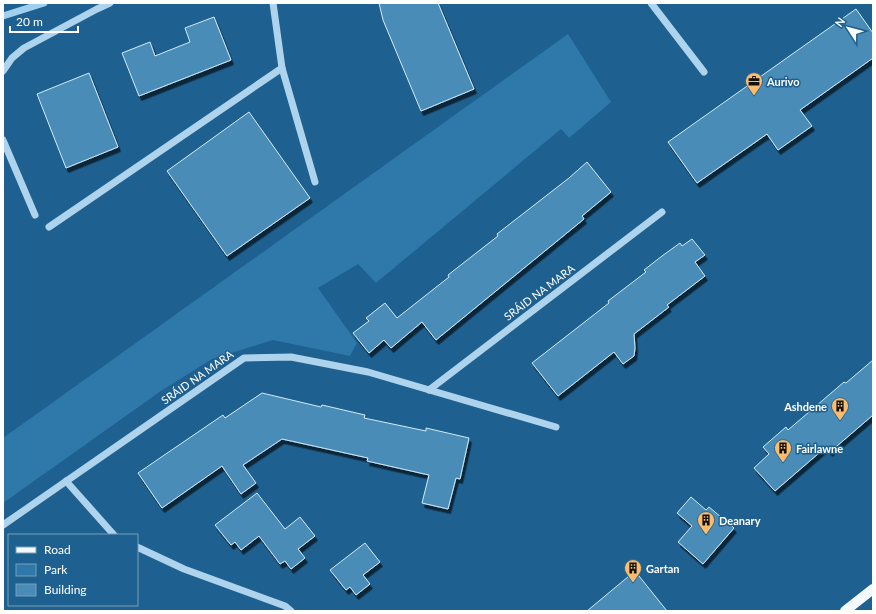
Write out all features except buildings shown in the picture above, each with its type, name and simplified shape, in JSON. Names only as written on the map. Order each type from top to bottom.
[{"type":"main road","points":[[845,611],[873,589]]},
{"type":"street","points":[[3,71],[12,58],[24,48],[97,8],[110,3]]},
{"type":"street","points":[[273,3],[282,68],[315,182]]},
{"type":"street","points":[[651,3],[704,72]]},
{"type":"street","points":[[49,227],[282,68]]},
{"type":"street","points":[[3,140],[35,214]]},
{"type":"street","name":"SRÁID NA MARA","points":[[429,390],[662,212]]},
{"type":"street","name":"SRÁID NA MARA","points":[[3,525],[244,358],[291,357],[368,372],[556,427]]},
{"type":"street","points":[[66,481],[113,534]]},
{"type":"street","points":[[138,547],[184,569],[286,606],[291,611]]},
{"type":"green space","points":[[568,34],[611,102],[569,138],[561,129],[376,283],[358,264],[318,288],[357,343],[350,356],[273,340],[212,359],[161,391],[3,503],[3,438]]},
{"type":"waterway","points":[[3,16],[44,3]]},
{"type":"place","name":"Aurivo","points":[[754,96]]},
{"type":"place","name":"Ashdene","points":[[840,421]]},
{"type":"place","name":"Fairlawne","points":[[783,463]]},
{"type":"place","name":"Deanary","points":[[706,535]]},
{"type":"place","name":"Gartan","points":[[633,583]]}]
